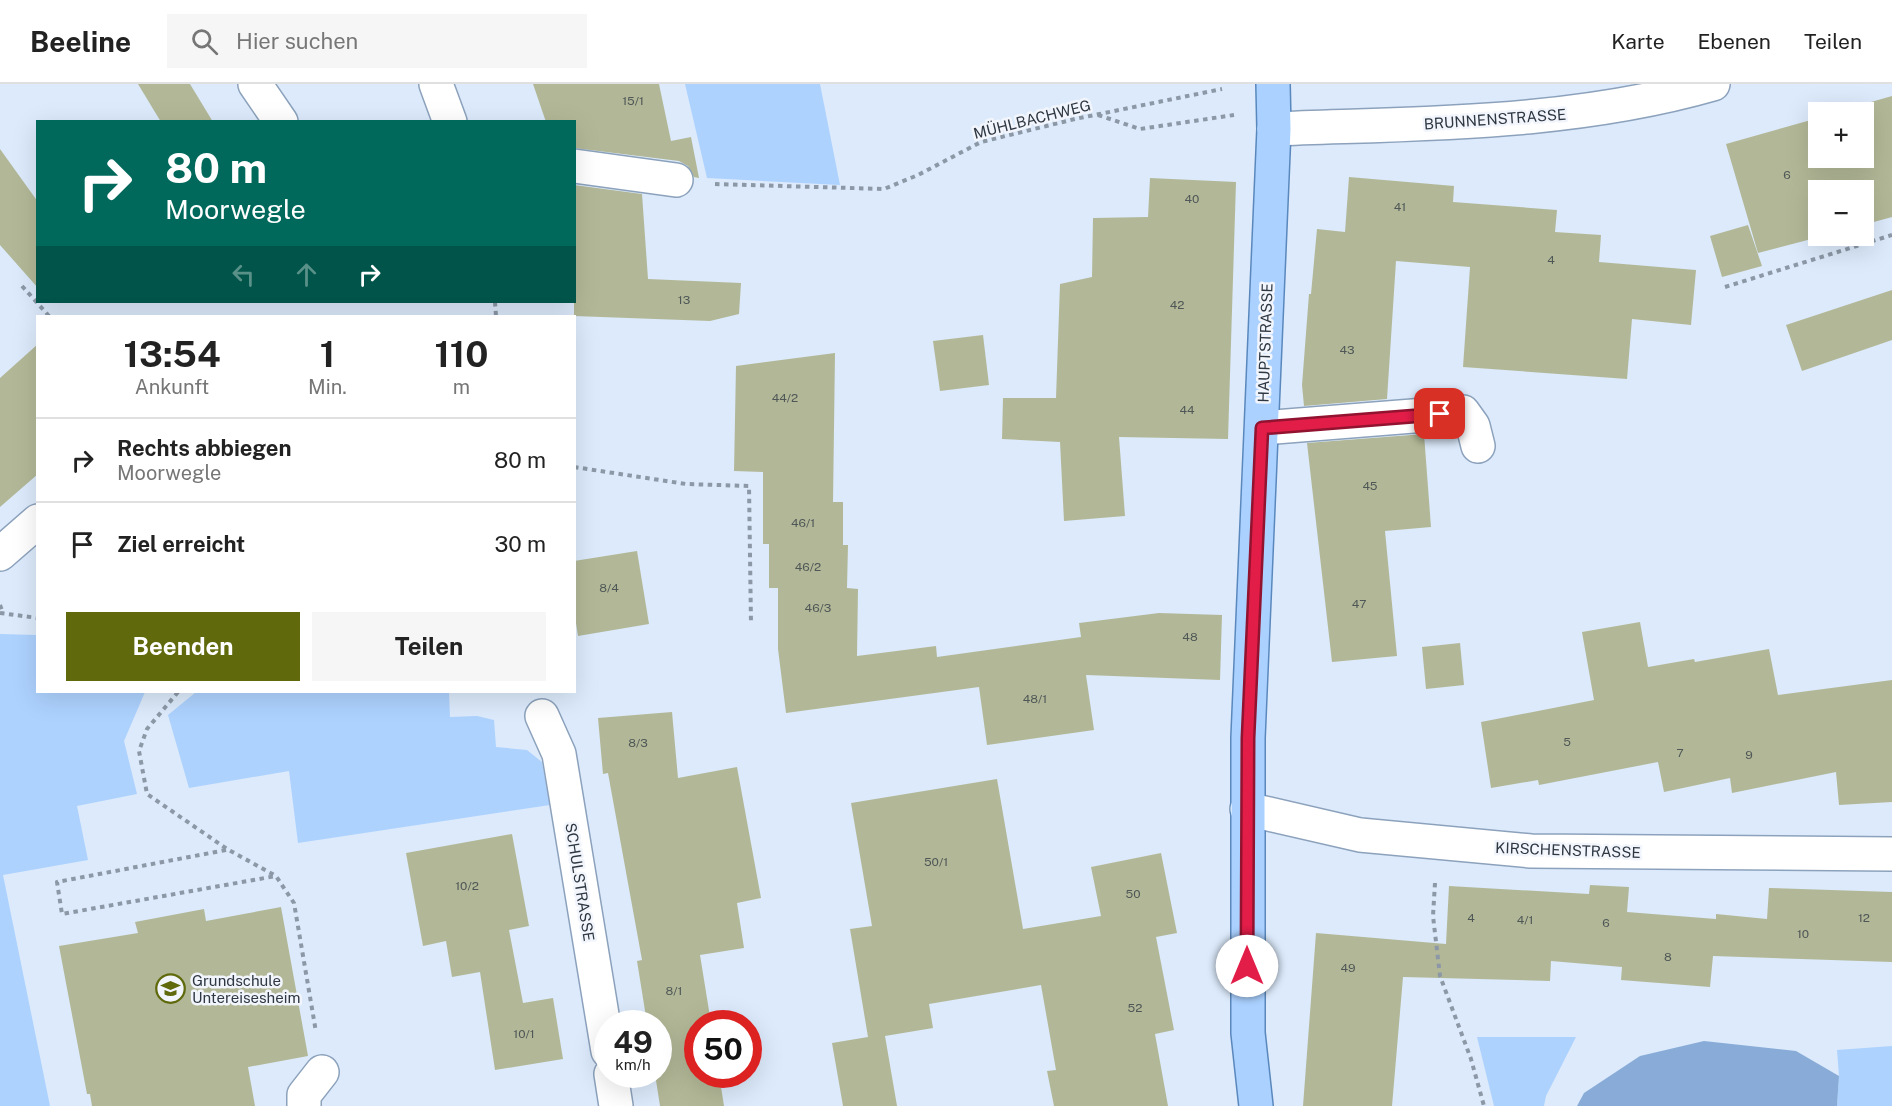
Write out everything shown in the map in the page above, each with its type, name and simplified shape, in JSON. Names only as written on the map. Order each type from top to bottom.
[{"type":"main road","name":"HAUPTSTRASSE","points":[[1256,1106],[1248,1033],[1247,809],[1274,107]]},
{"type":"street","points":[[255,84],[280,120]]},
{"type":"street","points":[[436,84],[449,120]]},
{"type":"street","name":"BRUNNENSTRASSE","points":[[1274,107],[1442,123],[1574,113],[1676,95],[1713,84]]},
{"type":"street","points":[[576,166],[676,180]]},
{"type":"street","points":[[1262,428],[1463,412],[1473,426],[1478,446]]},
{"type":"street","points":[[0,554],[36,523]]},
{"type":"street","name":"SCHULSTRASSE","points":[[542,716],[559,754],[601,1010]]},
{"type":"street","name":"KIRSCHENSTRASSE","points":[[1247,809],[1360,835],[1543,851],[1892,854]]},
{"type":"street","points":[[304,1106],[304,1095],[322,1072]]},
{"type":"street","points":[[613,1088],[616,1106]]},
{"type":"path","name":"MÜHLBACHWEG","points":[[676,180],[724,185],[884,189],[918,176],[981,142],[1222,89]]},
{"type":"path","points":[[1098,115],[1140,129],[1274,107]]},
{"type":"path","points":[[1725,287],[1892,236]]},
{"type":"path","points":[[22,286],[36,302]]},
{"type":"path","points":[[37,303],[48,315]]},
{"type":"path","points":[[576,466],[686,484],[749,486],[751,624]]},
{"type":"path","points":[[0,605],[2,613],[36,618]]},
{"type":"path","points":[[177,693],[147,729],[140,751],[147,794],[227,849],[276,876],[294,903],[322,1072]]},
{"type":"path","points":[[1437,843],[1434,916],[1440,976],[1484,1106]]},
{"type":"path","points":[[227,849],[57,882],[62,914],[276,876]]},
{"type":"shaded area","points":[[685,84],[820,84],[840,185],[707,178]]},
{"type":"shaded area","points":[[0,634],[36,635],[36,693],[145,693],[124,741],[137,794],[77,806],[88,860],[3,875],[50,1106],[0,1106]]},
{"type":"shaded area","points":[[195,693],[449,693],[450,717],[477,716],[494,720],[496,747],[527,750],[542,762],[550,805],[298,843],[289,771],[189,788],[168,715]]},
{"type":"shaded area","points":[[1477,1037],[1576,1037],[1546,1096],[1544,1106],[1494,1106]]},
{"type":"shaded area","points":[[1704,1041],[1796,1051],[1839,1076],[1837,1106],[1577,1106],[1584,1093],[1640,1056]]},
{"type":"shaded area","points":[[1892,1046],[1892,1106],[1837,1106],[1839,1076],[1837,1050]]},
{"type":"building","points":[[138,84],[190,84],[212,120],[160,120]]},
{"type":"building","points":[[533,84],[659,84],[671,141],[691,137],[699,178],[694,177],[688,166],[679,161],[576,148],[576,120],[545,120]]},
{"type":"building","points":[[1892,96],[1892,217],[1874,222],[1874,180],[1808,180],[1808,240],[1758,253],[1726,144],[1808,121],[1808,168],[1874,168],[1874,102],[1871,102]]},
{"type":"building","points":[[0,149],[36,199],[36,286],[0,245]]},
{"type":"building","points":[[1349,177],[1454,186],[1453,202],[1557,210],[1555,232],[1601,235],[1599,262],[1696,270],[1691,325],[1632,319],[1627,379],[1463,367],[1470,267],[1396,261],[1387,399],[1304,406],[1302,385],[1317,229],[1345,232]]},
{"type":"building","points":[[1150,178],[1236,182],[1228,439],[1119,437],[1125,516],[1064,521],[1060,442],[1002,439],[1003,398],[1056,398],[1060,284],[1092,277],[1093,218],[1148,217]]},
{"type":"building","points":[[576,185],[642,194],[648,279],[741,283],[739,314],[710,321],[574,315],[574,303],[576,303]]},
{"type":"building","points":[[1748,225],[1762,266],[1722,277],[1710,236]]},
{"type":"building","points":[[1892,290],[1892,340],[1802,371],[1786,325]]},
{"type":"building","points":[[983,335],[989,385],[940,391],[933,341]]},
{"type":"building","points":[[36,346],[36,476],[0,507],[0,378]]},
{"type":"building","points":[[835,353],[833,502],[843,502],[843,545],[848,545],[847,588],[858,589],[857,656],[936,646],[937,657],[1081,637],[1079,623],[1159,613],[1222,615],[1220,680],[1086,675],[1094,730],[987,745],[979,687],[786,713],[778,649],[778,588],[769,588],[769,544],[763,544],[763,472],[734,471],[736,366]]},
{"type":"building","points":[[1424,434],[1431,527],[1385,531],[1397,656],[1332,662],[1307,443]]},
{"type":"building","points":[[637,551],[649,624],[578,636],[576,561]]},
{"type":"building","points":[[1640,622],[1648,667],[1694,659],[1695,662],[1769,649],[1778,695],[1892,680],[1892,802],[1839,805],[1836,772],[1732,793],[1730,778],[1664,792],[1658,762],[1539,785],[1538,780],[1491,788],[1481,722],[1594,700],[1582,632]]},
{"type":"building","points":[[1460,643],[1464,685],[1426,689],[1422,647]]},
{"type":"building","points":[[672,712],[678,778],[737,767],[761,898],[737,903],[744,948],[700,955],[709,1010],[684,1010],[684,1088],[721,1088],[724,1106],[660,1106],[657,1088],[672,1088],[672,1010],[645,1010],[637,961],[642,960],[608,773],[603,774],[598,718]]},
{"type":"building","points":[[997,779],[1023,929],[1101,916],[1091,867],[1161,853],[1177,933],[1156,937],[1174,1030],[1155,1034],[1168,1106],[1054,1106],[1047,1071],[1056,1070],[1041,985],[929,1004],[933,1028],[885,1036],[897,1106],[843,1106],[832,1043],[868,1037],[850,929],[872,926],[851,803]]},
{"type":"building","points":[[512,834],[529,926],[509,930],[523,1003],[553,998],[563,1059],[495,1070],[480,972],[452,977],[446,941],[423,946],[406,853]]},
{"type":"building","points":[[1590,885],[1629,887],[1627,912],[1716,919],[1716,914],[1767,919],[1769,888],[1892,892],[1892,962],[1713,956],[1710,987],[1621,980],[1622,967],[1551,961],[1550,981],[1403,977],[1392,1106],[1303,1106],[1316,933],[1446,944],[1449,886],[1589,894]]},
{"type":"building","name":"Grundschule Untereisesheim","points":[[281,907],[308,1056],[248,1067],[255,1106],[92,1106],[90,1094],[87,1094],[59,946],[138,933],[135,922],[204,909],[206,921]]},
{"type":"place","name":"Grundschule Untereisesheim","points":[[171,989]]},
{"type":"route","points":[[1247,966],[1248,738],[1256,605],[1262,428],[1440,414]]}]
